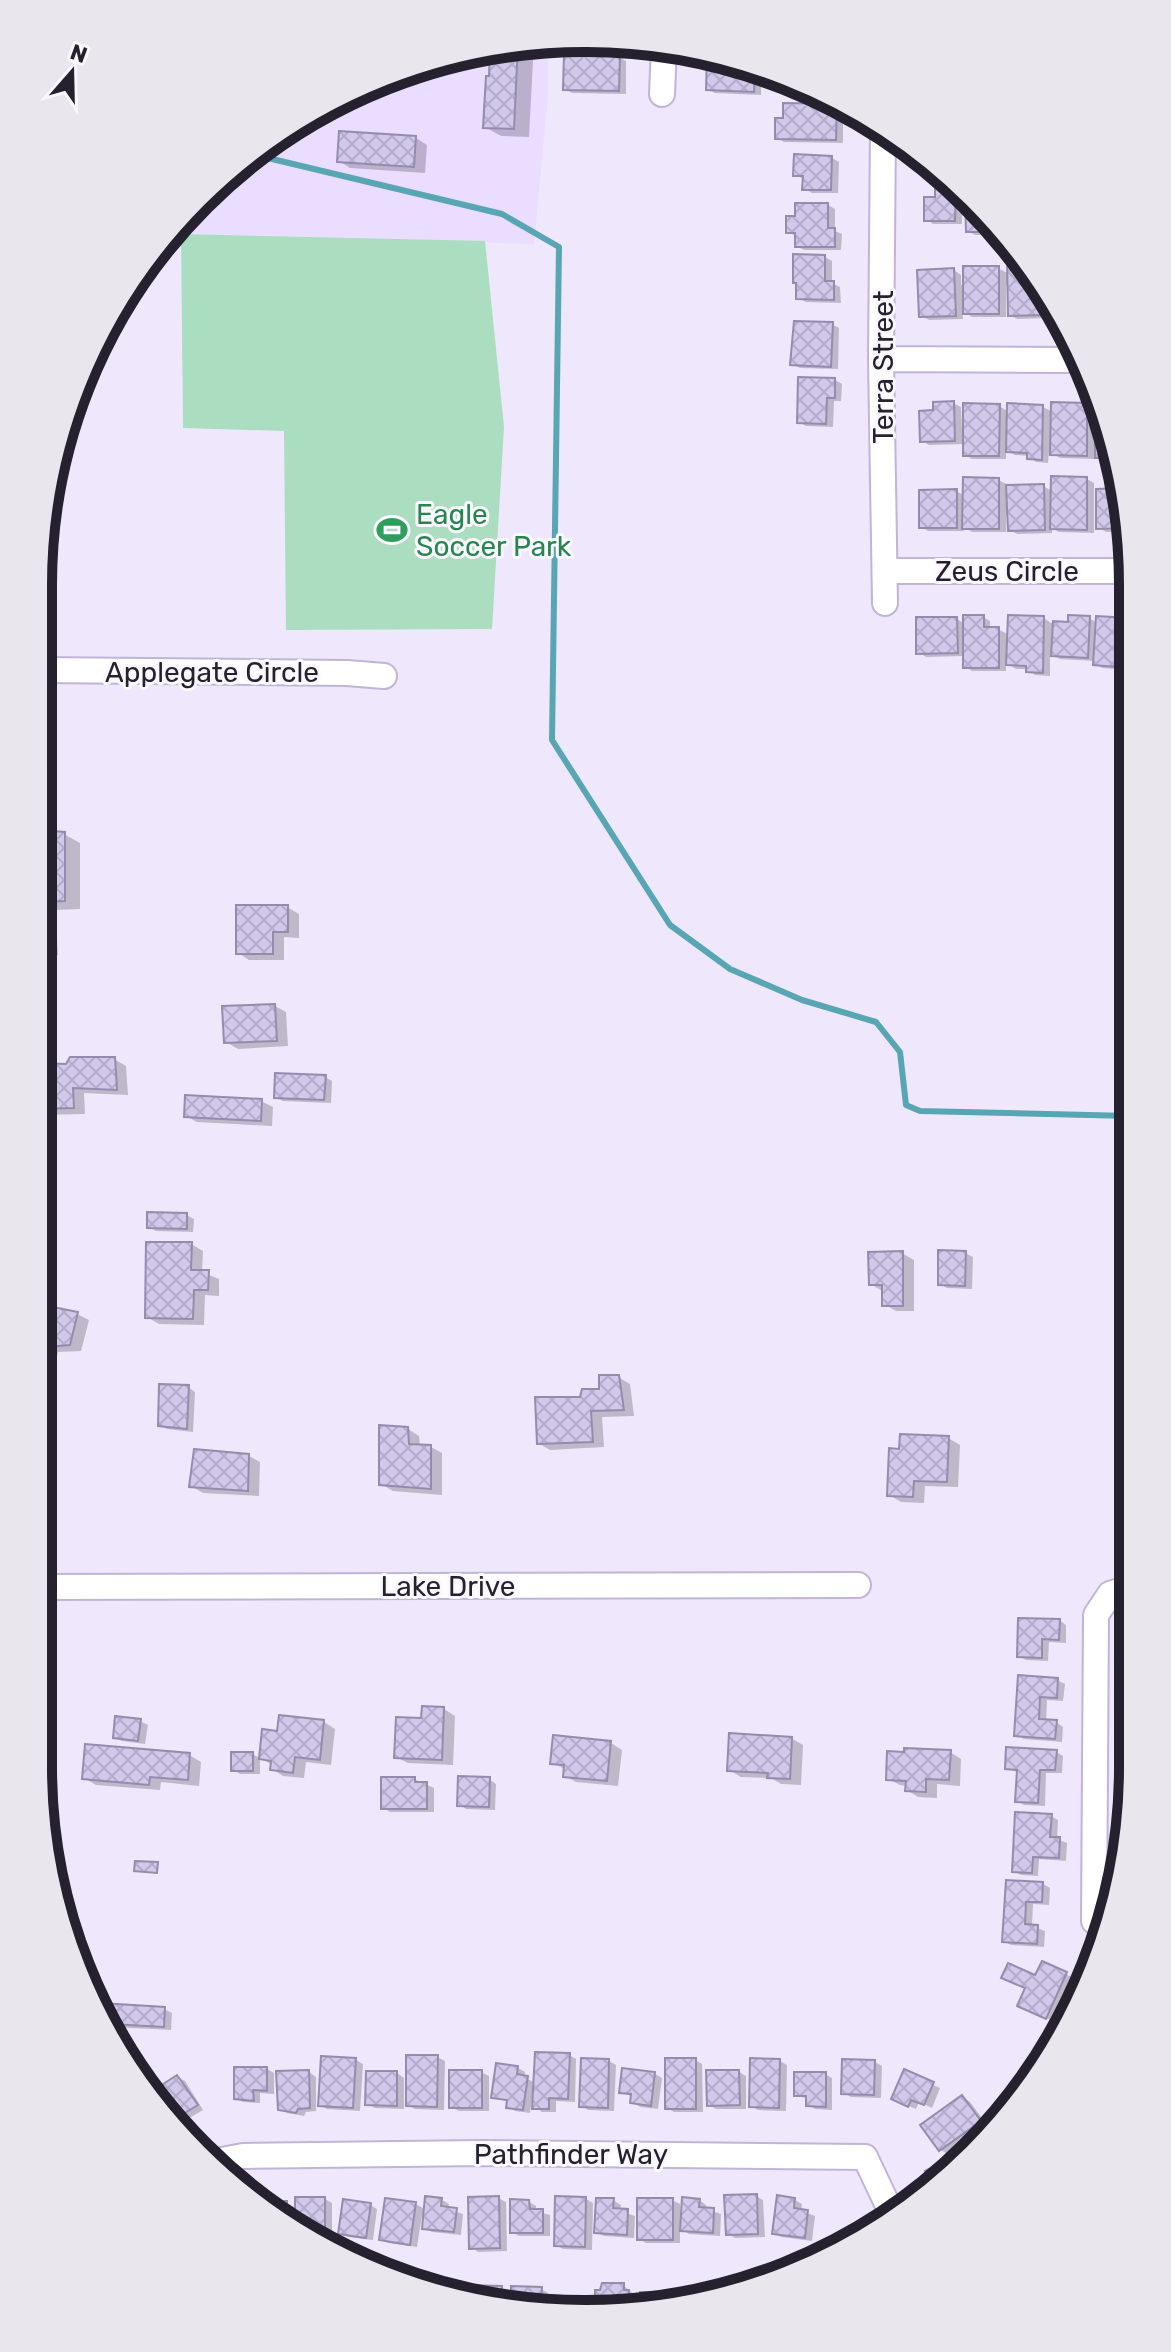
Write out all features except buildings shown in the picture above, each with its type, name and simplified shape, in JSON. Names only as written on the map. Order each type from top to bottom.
[{"type":"street","points":[[662,94],[663,58]]},
{"type":"street","name":"Terra Street","points":[[885,603],[881,359],[887,145]]},
{"type":"street","points":[[881,359],[1068,360]]},
{"type":"street","name":"Zeus Circle","points":[[886,571],[1119,571]]},
{"type":"street","name":"Applegate Circle","points":[[52,670],[384,676]]},
{"type":"street","name":"Lake Drive","points":[[52,1587],[858,1585]]},
{"type":"street","points":[[1094,1921],[1096,1615],[1110,1594],[1119,1591]]},
{"type":"street","name":"Pathfinder Way","points":[[225,2159],[243,2156],[482,2153],[865,2157],[888,2206]]},
{"type":"shaded area","points":[[548,53],[548,94],[534,244],[184,233],[208,208],[261,162],[319,123],[350,107],[414,80],[447,70]]},
{"type":"green space","name":"Eagle Soccer Park","points":[[184,234],[485,241],[504,427],[492,629],[286,630],[284,431],[183,428],[181,238]]},
{"type":"waterway","points":[[267,157],[502,214],[559,247],[552,740],[670,925],[730,969],[802,1000],[876,1022],[900,1052],[906,1105],[920,1111],[1119,1116]]},
{"type":"place","name":"Eagle Soccer Park","points":[[392,530]]}]
